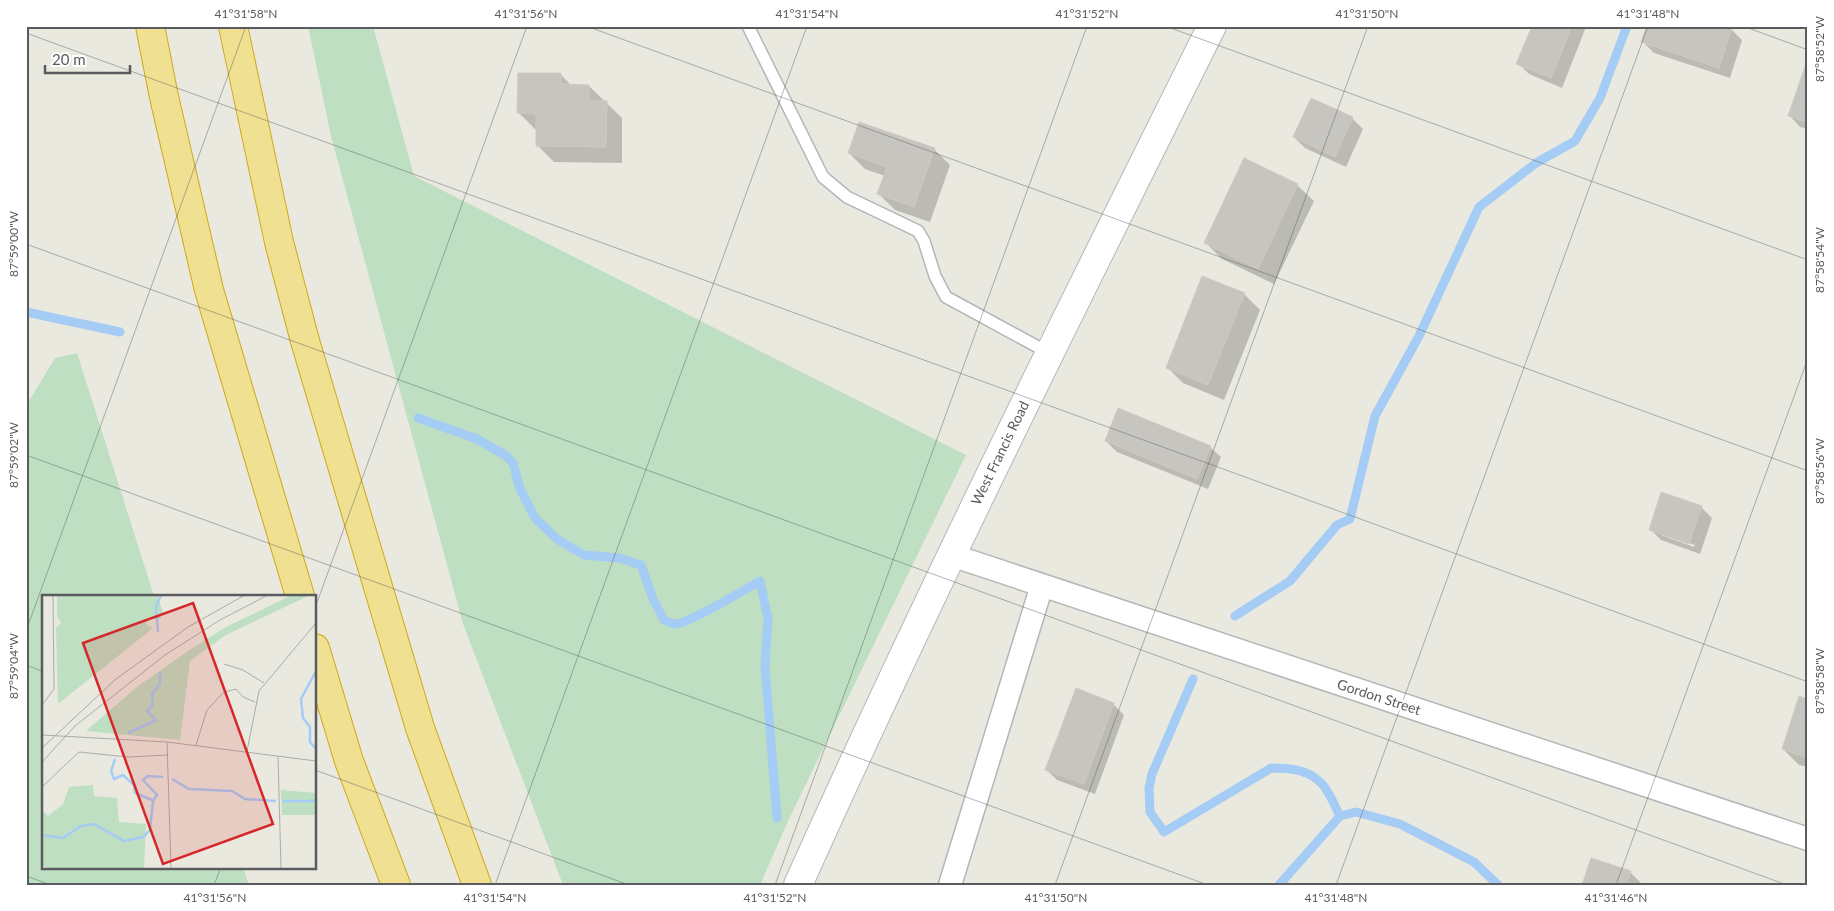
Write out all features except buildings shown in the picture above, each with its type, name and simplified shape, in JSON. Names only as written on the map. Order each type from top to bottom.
[{"type":"highway","points":[[150,26],[164,97],[209,290],[300,595]]},
{"type":"highway","points":[[232,26],[279,242],[305,341],[420,728],[477,885]]},
{"type":"highway","points":[[316,651],[349,762],[396,885]]},
{"type":"street","name":"West Francis Road","points":[[798,885],[850,769],[951,555],[1212,26]]},
{"type":"street","name":"Gordon Street","points":[[951,555],[1808,839]]},
{"type":"street","points":[[950,885],[1042,585]]},
{"type":"lane","points":[[748,26],[823,177],[847,197],[918,231],[924,241],[935,276],[946,297],[1049,353]]},
{"type":"green space","points":[[308,26],[373,26],[414,176],[966,455],[788,821],[760,885],[563,885],[463,624],[331,136]]},
{"type":"green space","points":[[77,353],[154,595],[42,595],[42,868],[243,868],[249,885],[26,885],[26,399],[29,401],[55,358]]},
{"type":"waterway","points":[[1235,616],[1290,581],[1337,525],[1350,519],[1375,416],[1419,336],[1479,207],[1536,163],[1575,141],[1600,98],[1627,26]]},
{"type":"waterway","points":[[26,312],[120,332]]},
{"type":"waterway","points":[[418,418],[477,439],[505,455],[513,463],[520,489],[535,518],[557,539],[584,555],[619,558],[641,565],[653,599],[664,620],[674,624],[692,618],[760,581],[768,619],[765,666],[777,818]]},
{"type":"waterway","points":[[1193,679],[1152,774],[1149,788],[1150,812],[1164,832],[1271,768],[1297,770],[1315,778],[1326,789],[1340,816]]},
{"type":"waterway","points":[[1279,885],[1340,816],[1356,812],[1400,824],[1474,862],[1498,885]]}]
